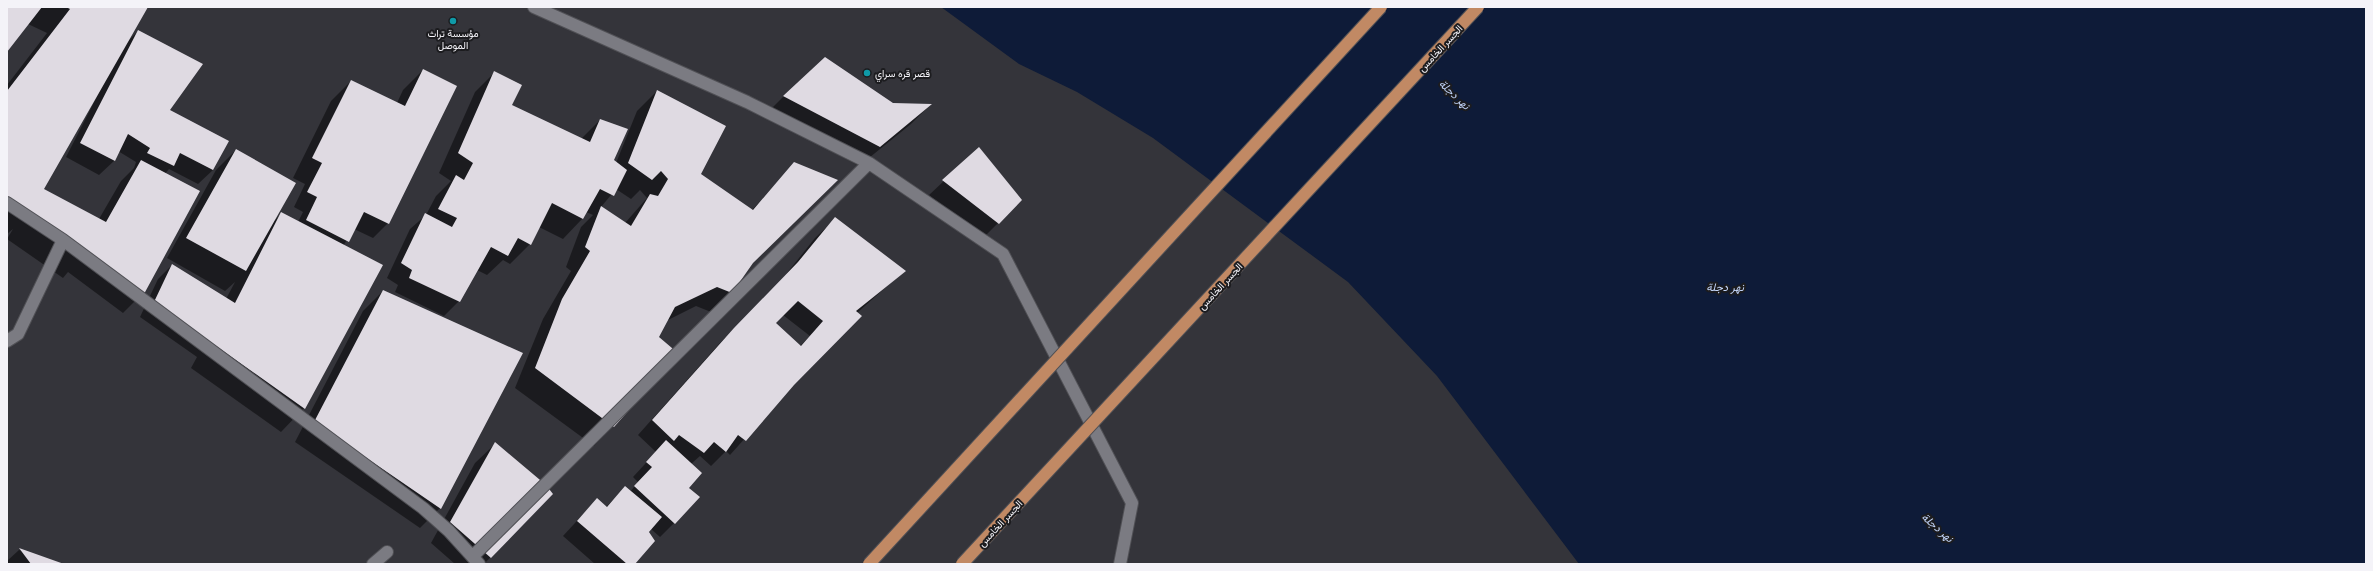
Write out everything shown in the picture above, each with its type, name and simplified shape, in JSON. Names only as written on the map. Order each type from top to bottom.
[{"type":"main road","points":[[870,564],[1381,7]]},
{"type":"main road","name":"الجسر الخامس","points":[[962,564],[1478,7]]},
{"type":"street","points":[[534,7],[747,102],[869,162],[1003,254],[1132,503],[1120,564]]},
{"type":"street","points":[[7,203],[63,240],[423,508],[476,560],[869,162]]},
{"type":"street","points":[[7,342],[18,334],[63,240]]},
{"type":"street","points":[[374,564],[386,552]]},
{"type":"water","name":"نهر دجلة","points":[[941,7],[2366,7],[2366,564],[1579,564],[1437,376],[1348,282],[1153,138],[1077,92],[1019,64]]},
{"type":"building","points":[[7,7],[42,7],[7,52]]},
{"type":"building","points":[[66,7],[148,7],[44,189],[106,222],[141,160],[200,191],[144,294],[7,196],[7,91],[70,9]]},
{"type":"building","points":[[138,30],[203,64],[170,110],[229,141],[213,170],[180,153],[174,166],[147,153],[150,148],[128,134],[115,161],[80,143]]},
{"type":"building","points":[[825,57],[893,103],[932,104],[880,147],[783,96]]},
{"type":"building","points":[[423,69],[457,86],[389,224],[364,212],[349,242],[306,220],[317,197],[307,192],[322,163],[312,158],[351,80],[405,106]]},
{"type":"building","points":[[494,71],[522,85],[512,105],[590,142],[600,119],[628,129],[614,160],[627,170],[614,196],[600,189],[583,219],[552,203],[531,245],[518,238],[508,256],[491,247],[460,302],[409,278],[412,270],[401,263],[425,213],[452,227],[457,218],[438,209],[456,175],[464,180],[473,163],[458,153]]},
{"type":"building","points":[[657,90],[726,126],[701,174],[753,210],[794,162],[838,180],[753,263],[732,293],[717,287],[675,307],[659,337],[679,354],[614,427],[535,368],[562,299],[590,251],[585,247],[601,206],[631,226],[650,194],[658,196],[668,179],[661,171],[652,180],[628,163]]},
{"type":"building","points":[[979,147],[1022,200],[999,224],[942,180]]},
{"type":"building","points":[[236,149],[296,183],[246,271],[186,238]]},
{"type":"building","points":[[281,212],[383,265],[305,409],[154,302],[172,264],[235,303]]},
{"type":"building","points":[[835,217],[906,271],[856,311],[862,316],[794,385],[746,441],[738,435],[726,452],[714,442],[704,453],[679,435],[674,441],[652,420],[734,328],[798,262]],"holes":[[[798,301],[823,321],[801,346],[776,323]]]},
{"type":"building","points":[[383,290],[523,353],[441,509],[314,422]]},
{"type":"building","points":[[666,440],[702,473],[689,488],[700,497],[675,524],[634,486],[652,467],[646,462]]},
{"type":"building","points":[[495,442],[546,485],[553,494],[491,558],[450,522]]},
{"type":"building","points":[[625,486],[662,517],[649,532],[655,541],[635,564],[627,564],[577,521],[597,498],[607,507]]},
{"type":"building","points":[[19,548],[64,564],[31,564]]},
{"type":"place","name":"مؤسسة تراث الموصل","points":[[453,21]]},
{"type":"place","name":"قصر قره سراي","points":[[867,73]]}]
